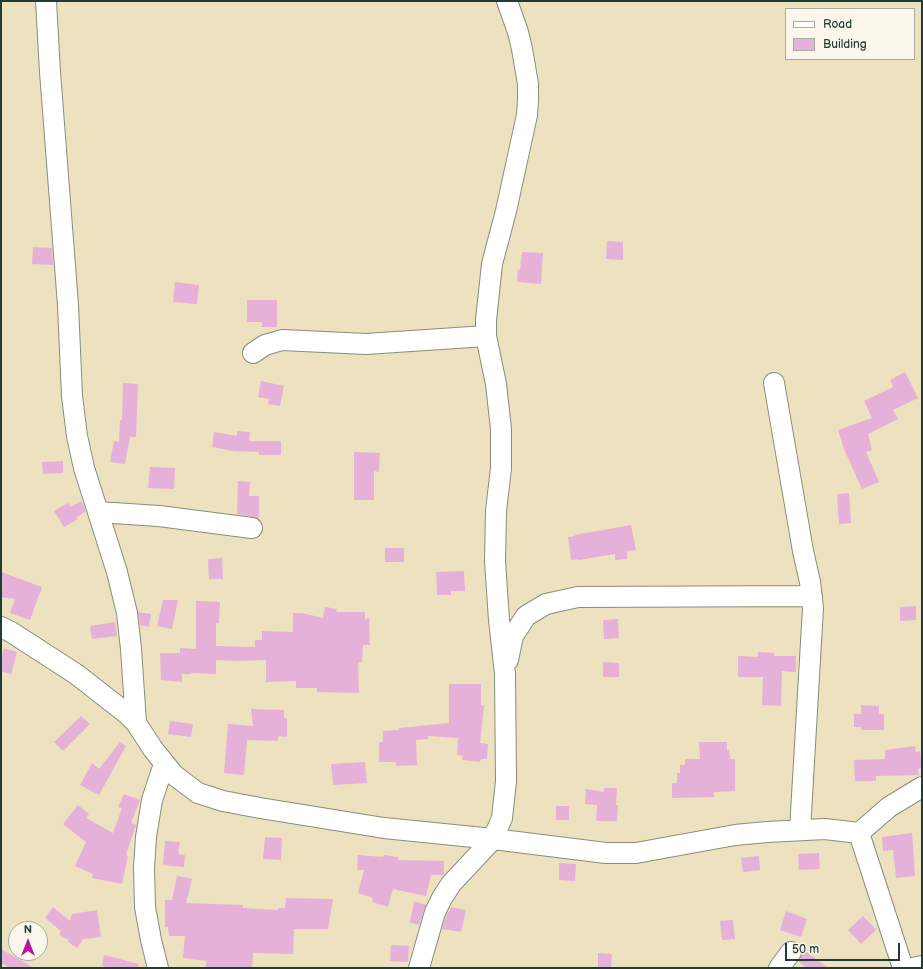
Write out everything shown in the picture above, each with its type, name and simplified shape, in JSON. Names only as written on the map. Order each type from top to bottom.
[{"type":"street","points":[[46,1],[68,304],[72,396],[77,436],[84,468],[118,572],[127,613],[136,723]]},
{"type":"street","points":[[419,968],[435,912],[442,898],[451,884],[493,839],[502,818],[506,781],[505,674],[499,620],[495,561],[496,512],[501,457],[501,430],[496,384],[486,336],[487,301],[492,264],[506,211],[528,100],[528,84],[522,49],[518,32],[507,1]]},
{"type":"street","points":[[253,353],[265,345],[282,340],[366,344],[486,336]]},
{"type":"street","points":[[774,383],[813,608],[800,830]]},
{"type":"street","points":[[98,512],[159,516],[252,528]]},
{"type":"street","points":[[505,674],[513,636],[526,616],[546,604],[578,597],[812,596]]},
{"type":"street","points":[[1,627],[76,674],[126,713],[136,723],[164,764],[174,775],[198,793],[223,801],[260,808],[384,828],[493,839],[606,853],[636,853],[735,835],[825,829],[859,833],[889,807],[922,787]]},
{"type":"street","points":[[158,968],[145,907],[144,868],[146,837],[152,800],[164,764]]},
{"type":"street","points":[[859,833],[903,968]]},
{"type":"street","points":[[779,968],[791,952]]},
{"type":"street","points":[[912,968],[922,966]]},
{"type":"building","points":[[607,241],[623,242],[623,260],[606,259]]},
{"type":"building","points":[[33,247],[52,248],[53,265],[32,264]]},
{"type":"building","points":[[522,252],[543,253],[541,284],[517,282]]},
{"type":"building","points":[[175,282],[199,285],[197,304],[173,302]]},
{"type":"building","points":[[247,300],[277,300],[277,327],[262,327],[262,322],[247,322]]},
{"type":"building","points":[[905,372],[918,398],[893,410],[898,419],[868,434],[872,450],[866,452],[879,482],[862,489],[844,449],[838,430],[872,418],[864,401],[893,387],[890,380]]},
{"type":"building","points":[[261,381],[284,386],[280,406],[268,404],[269,399],[258,397]]},
{"type":"building","points":[[123,383],[138,384],[136,437],[130,437],[125,464],[110,462],[114,441],[119,442],[120,420],[122,420]]},
{"type":"building","points":[[237,431],[250,432],[249,441],[281,441],[281,455],[259,455],[259,452],[234,451],[212,447],[214,432],[237,436]]},
{"type":"building","points":[[354,452],[380,453],[379,472],[374,471],[374,500],[354,500]]},
{"type":"building","points":[[63,461],[63,473],[43,474],[42,462]]},
{"type":"building","points":[[150,467],[175,468],[174,489],[148,488]]},
{"type":"building","points":[[238,481],[250,482],[249,496],[259,496],[259,519],[237,514]]},
{"type":"building","points":[[849,493],[851,523],[839,524],[837,494]]},
{"type":"building","points":[[81,501],[86,511],[77,517],[78,519],[64,527],[54,511],[68,503],[71,507]]},
{"type":"building","points":[[631,525],[636,550],[627,551],[627,559],[615,560],[615,554],[571,560],[568,537]]},
{"type":"building","points":[[385,548],[404,548],[404,562],[385,562]]},
{"type":"building","points":[[222,558],[223,579],[209,579],[208,559]]},
{"type":"building","points":[[464,571],[465,591],[451,591],[451,595],[437,595],[436,572]]},
{"type":"building","points":[[1,572],[42,587],[30,620],[10,613],[15,599],[1,597]]},
{"type":"building","points":[[163,600],[178,600],[172,629],[157,626]]},
{"type":"building","points":[[196,601],[220,602],[219,623],[216,623],[216,646],[255,647],[255,640],[262,640],[262,631],[293,632],[293,613],[302,613],[323,618],[325,607],[337,609],[336,612],[365,612],[365,619],[369,618],[370,645],[363,645],[362,662],[358,662],[359,693],[317,692],[317,688],[296,688],[296,681],[266,682],[266,660],[216,660],[216,674],[182,674],[182,682],[161,680],[160,653],[180,653],[180,648],[196,649]]},
{"type":"building","points":[[916,606],[916,620],[900,621],[900,607]]},
{"type":"building","points":[[138,612],[151,614],[149,627],[140,625]]},
{"type":"building","points":[[618,619],[619,638],[604,639],[603,620]]},
{"type":"building","points":[[115,622],[117,636],[92,639],[90,626]]},
{"type":"building","points":[[4,648],[17,652],[11,674],[1,671],[1,660]]},
{"type":"building","points":[[758,652],[774,653],[774,656],[796,656],[796,672],[782,671],[781,706],[762,705],[763,677],[738,677],[738,656],[758,657]]},
{"type":"building","points":[[603,662],[619,663],[619,677],[603,677]]},
{"type":"building","points":[[449,684],[481,684],[481,705],[484,705],[480,743],[488,744],[487,759],[481,759],[480,762],[462,760],[463,756],[457,755],[458,738],[428,736],[428,739],[416,740],[417,765],[396,766],[396,762],[379,762],[379,742],[383,742],[383,731],[449,723]]},
{"type":"building","points":[[861,705],[879,706],[879,714],[884,714],[884,730],[861,730],[861,727],[854,727],[854,714],[861,714]]},
{"type":"building","points":[[251,709],[284,710],[284,718],[287,718],[287,737],[278,736],[278,741],[247,740],[244,775],[224,773],[228,724],[253,726]]},
{"type":"building","points":[[81,716],[90,724],[63,751],[54,742]]},
{"type":"building","points":[[170,721],[193,724],[191,737],[168,734]]},
{"type":"building","points":[[120,742],[126,746],[99,795],[80,785],[92,763],[99,769]]},
{"type":"building","points":[[699,742],[727,742],[727,751],[729,750],[730,759],[735,759],[735,791],[714,792],[714,797],[672,798],[672,783],[677,783],[677,773],[680,773],[680,765],[685,765],[685,759],[700,759]]},
{"type":"building","points":[[915,746],[916,752],[920,751],[922,765],[922,768],[918,769],[919,775],[876,776],[876,781],[855,781],[854,760],[885,759],[885,750]]},
{"type":"building","points":[[365,762],[367,783],[333,785],[331,764]]},
{"type":"building","points":[[604,788],[617,788],[617,821],[596,821],[597,805],[585,804],[586,789],[604,792]]},
{"type":"building","points":[[124,794],[140,800],[131,823],[136,825],[126,855],[128,856],[122,884],[92,878],[93,874],[75,866],[86,842],[63,824],[78,805],[89,814],[86,818],[113,833],[122,808],[118,807]]},
{"type":"building","points":[[556,806],[569,806],[569,820],[556,820]]},
{"type":"building","points":[[912,833],[915,876],[896,878],[893,850],[883,851],[882,837]]},
{"type":"building","points":[[265,837],[282,838],[281,860],[263,859]]},
{"type":"building","points":[[165,841],[180,842],[178,854],[185,855],[184,867],[163,865]]},
{"type":"building","points":[[819,853],[820,869],[799,870],[798,854]]},
{"type":"building","points":[[358,855],[383,857],[384,855],[399,857],[398,860],[444,861],[444,875],[431,875],[426,896],[393,889],[388,907],[372,902],[373,898],[358,893],[364,870],[357,870]]},
{"type":"building","points":[[759,856],[760,870],[743,872],[741,858]]},
{"type":"building","points":[[559,863],[576,864],[575,881],[559,880]]},
{"type":"building","points":[[177,876],[192,879],[186,903],[243,905],[243,908],[278,910],[278,908],[285,908],[286,898],[333,899],[328,929],[294,929],[293,954],[253,953],[252,968],[205,968],[207,961],[183,958],[185,936],[169,936],[168,927],[165,927],[165,900],[172,900]]},
{"type":"building","points":[[414,901],[426,905],[419,925],[410,923]]},
{"type":"building","points":[[53,907],[70,921],[72,914],[97,910],[101,937],[83,939],[77,948],[68,942],[69,940],[59,935],[61,931],[45,918]]},
{"type":"building","points":[[451,907],[466,910],[461,932],[442,929],[446,916]]},
{"type":"building","points":[[786,911],[807,919],[801,937],[780,930]]},
{"type":"building","points":[[863,916],[876,930],[861,944],[848,930]]},
{"type":"building","points":[[733,920],[735,939],[722,940],[720,921]]},
{"type":"building","points":[[391,945],[409,946],[408,962],[390,961]]},
{"type":"building","points":[[1,949],[8,953],[8,961],[22,961],[34,968],[10,968],[1,963]]},
{"type":"building","points":[[804,950],[828,968],[807,968],[798,961]]},
{"type":"building","points":[[598,953],[612,954],[611,968],[598,968]]},
{"type":"building","points":[[104,955],[139,964],[138,968],[109,968],[102,966]]}]
